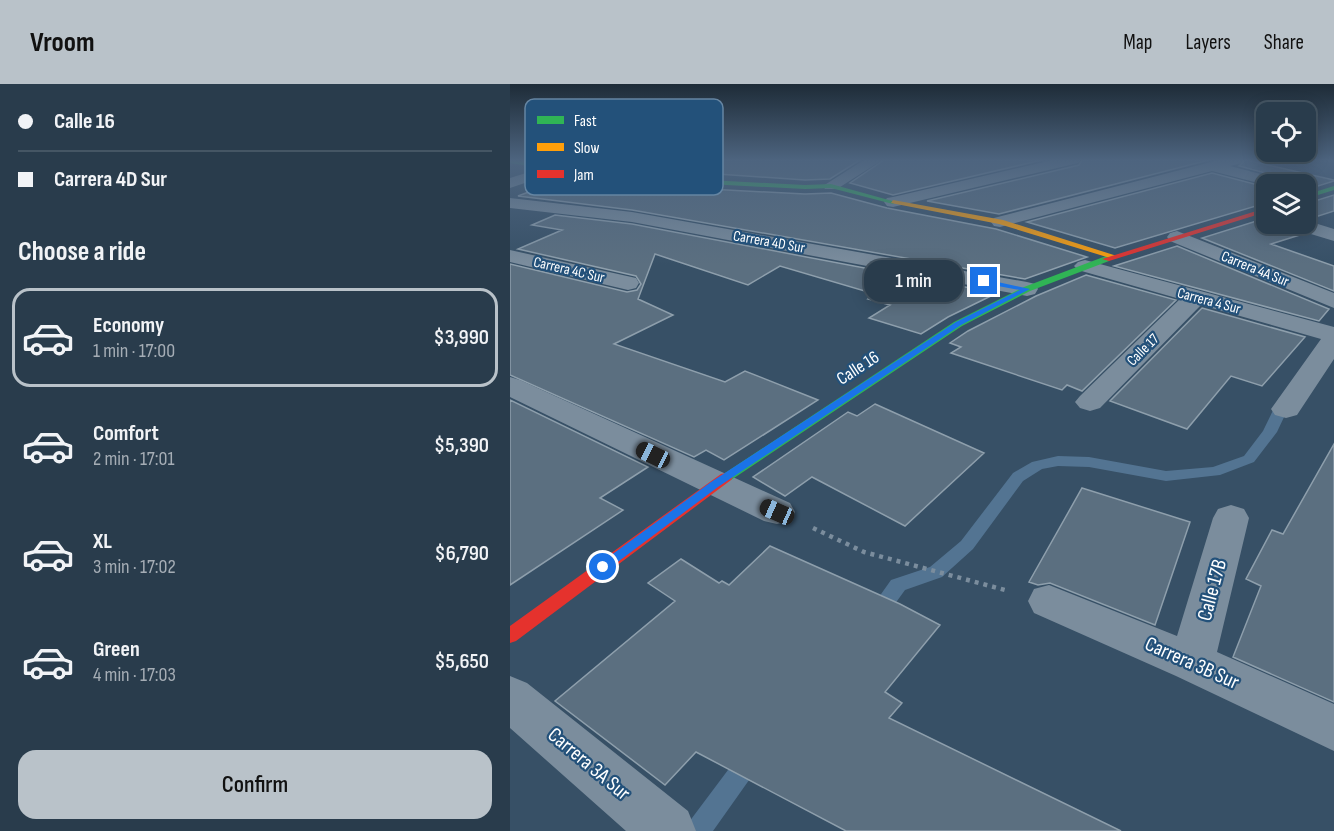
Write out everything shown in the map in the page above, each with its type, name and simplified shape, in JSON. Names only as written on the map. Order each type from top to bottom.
[{"type":"street","points":[[865,195],[1000,222],[1113,256]]},
{"type":"street","points":[[893,202],[924,195]]},
{"type":"street","points":[[1000,222],[1105,195]]},
{"type":"street","name":"Carrera 4D Sur","points":[[510,203],[632,217],[1027,289]]},
{"type":"street","name":"Calle 16","points":[[510,636],[715,484],[958,324],[1027,289],[1085,266],[1256,213]]},
{"type":"street","points":[[1316,229],[1334,235]]},
{"type":"street","name":"Carrera 4A Sur","points":[[1177,237],[1334,301]]},
{"type":"street","name":"Carrera 4C Sur","points":[[510,256],[628,283]]},
{"type":"street","name":"Carrera 4 Sur","points":[[1085,266],[1334,337]]},
{"type":"street","name":"Calle 17","points":[[1090,402],[1195,298]]},
{"type":"street","points":[[1286,409],[1334,337]]},
{"type":"street","points":[[510,386],[777,512]]},
{"type":"street","name":"Calle 17B","points":[[1192,662],[1232,518]]},
{"type":"street","name":"Carrera 3B Sur","points":[[1049,601],[1192,662],[1334,728]]},
{"type":"street","name":"Carrera 3A Sur","points":[[510,698],[668,831]]},
{"type":"path","points":[[777,512],[864,552],[1049,601]]},
{"type":"building","points":[[838,195],[887,208],[996,229],[1087,257],[1025,279],[632,210],[518,196]]},
{"type":"building","points":[[953,195],[1073,195],[999,214],[927,201]]},
{"type":"building","points":[[1129,195],[1256,195],[1256,206],[1115,248],[1027,222]]},
{"type":"building","points":[[1334,195],[1334,211],[1316,217],[1316,201]]},
{"type":"building","points":[[555,215],[632,224],[997,293],[948,317],[921,334],[869,318],[890,305],[868,299],[875,294],[780,266],[748,285],[655,254],[638,299],[673,315],[614,344],[725,382],[745,371],[818,400],[724,460],[706,450],[694,457],[510,375],[510,264],[627,292],[637,290],[641,284],[636,276],[518,249],[562,230],[532,225]]},
{"type":"building","points":[[1256,221],[1256,234],[1303,234],[1271,244],[1334,266],[1334,291],[1202,238]]},
{"type":"building","points":[[1177,246],[1329,309],[1319,321],[1114,266]]},
{"type":"building","points":[[1086,275],[1176,300],[1082,391],[1067,385],[1062,390],[951,353],[961,347],[950,343],[968,331],[1036,296]]},
{"type":"building","points":[[1202,308],[1305,337],[1262,386],[1231,376],[1187,429],[1110,401]]},
{"type":"building","points":[[510,400],[648,467],[600,498],[623,510],[510,585]]},
{"type":"building","points":[[875,404],[984,453],[905,526],[812,477],[785,496],[753,477],[848,412],[857,416]]},
{"type":"building","points":[[1334,444],[1334,702],[1233,657],[1261,586],[1246,579],[1272,530],[1283,534]]},
{"type":"building","points":[[1082,488],[1190,522],[1155,625],[1050,583],[1038,585],[1029,582]]},
{"type":"building","points":[[770,546],[900,604],[940,625],[885,692],[902,703],[889,718],[1121,831],[846,831],[696,752],[665,785],[555,701],[675,601],[648,583],[681,559],[719,583],[722,581],[729,585]]},
{"type":"waterway","points":[[877,614],[898,585],[936,572],[967,545],[1018,477],[1037,465],[1058,461],[1089,462],[1166,476],[1215,472],[1249,459],[1270,432],[1286,398]]},
{"type":"waterway","points":[[698,831],[751,758]]},
{"type":"traffic: fast","points":[[865,195],[893,202]]},
{"type":"traffic: fast","points":[[726,477],[958,324],[1027,289],[1106,259]]},
{"type":"traffic: slow","points":[[893,202],[1000,222],[1113,256]]},
{"type":"traffic: jam","points":[[1106,259],[1256,213]]},
{"type":"traffic: jam","points":[[510,636],[726,477]]},
{"type":"route","points":[[603,567],[715,484],[958,324],[1027,289],[984,281]]}]
